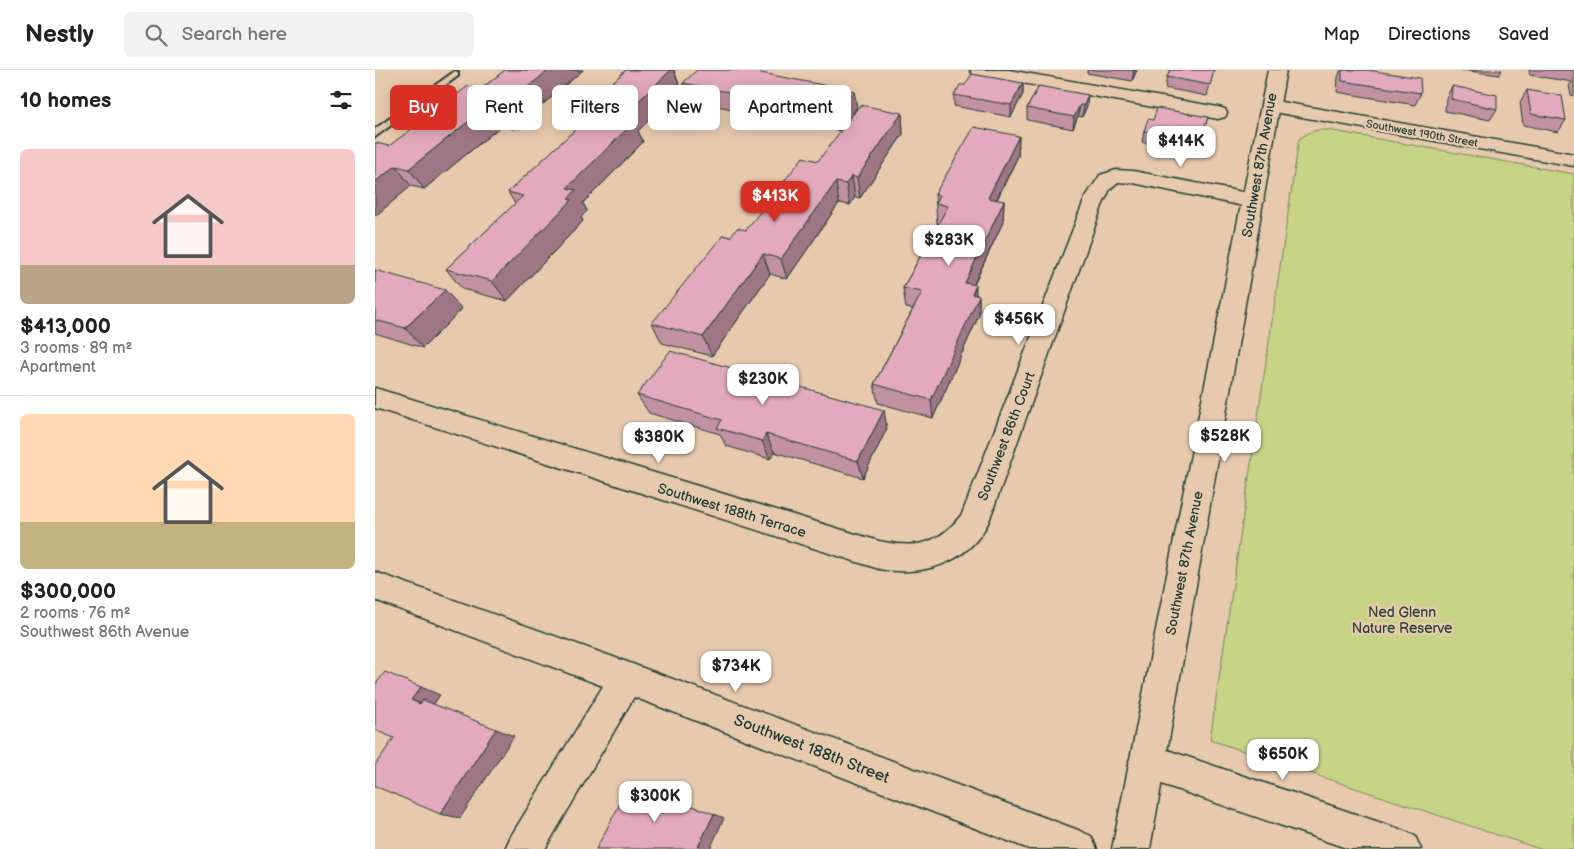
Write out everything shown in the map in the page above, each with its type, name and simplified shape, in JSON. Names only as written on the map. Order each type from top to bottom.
[{"type":"street","points":[[979,70],[1061,77],[1218,113]]},
{"type":"street","name":"Southwest 87th Avenue","points":[[1131,849],[1277,70]]},
{"type":"street","name":"Southwest 190th Street","points":[[1270,106],[1574,160]]},
{"type":"street","name":"Southwest 86th Court","points":[[946,549],[957,541],[974,520],[1100,190],[1106,180],[1117,176],[1133,176],[1253,202]]},
{"type":"street","name":"Southwest 188th Terrace","points":[[375,398],[879,555],[906,560],[920,559],[946,549]]},
{"type":"street","name":"Southwest 188th Street","points":[[375,586],[627,678],[1078,849]]},
{"type":"street","points":[[524,849],[627,678]]},
{"type":"street","points":[[1147,761],[1402,849]]},
{"type":"lane","points":[[375,134],[455,74]]},
{"type":"green space","name":"Ned Glenn Nature Reserve","points":[[1317,130],[1328,130],[1574,174],[1574,849],[1540,849],[1210,740],[1299,139]]},
{"type":"building","points":[[505,70],[549,70],[530,85],[486,85]]},
{"type":"building","points":[[626,70],[671,70],[655,85],[648,85],[648,92],[638,102],[638,85],[609,85]]},
{"type":"building","points":[[697,70],[746,70],[823,85],[730,85],[730,92],[720,90],[720,85],[683,83]]},
{"type":"building","points":[[1170,70],[1214,70],[1210,85],[1167,77]]},
{"type":"building","points":[[1342,70],[1368,70],[1420,78],[1421,93],[1342,81]]},
{"type":"building","points":[[972,74],[1023,83],[1011,105],[954,95],[960,85],[965,85]]},
{"type":"building","points":[[1039,86],[1088,95],[1084,105],[1080,105],[1074,117],[1027,108]]},
{"type":"building","points":[[1452,86],[1497,95],[1497,109],[1451,99]]},
{"type":"building","points":[[467,87],[467,123],[409,169],[396,166],[375,182],[375,143],[389,146],[410,130],[457,130],[457,94]]},
{"type":"building","points":[[1527,90],[1562,96],[1566,120],[1531,114]]},
{"type":"building","points":[[860,105],[902,113],[857,178],[852,176],[846,184],[836,182],[781,259],[763,254],[703,337],[652,323],[723,235],[730,237],[737,228],[746,230],[803,157],[818,161],[841,130],[851,130],[851,117]]},
{"type":"building","points":[[1157,108],[1208,117],[1204,130],[1199,129],[1196,140],[1144,131],[1148,119],[1153,120]]},
{"type":"building","points":[[974,127],[1019,136],[988,198],[1004,201],[965,283],[976,285],[972,294],[979,296],[931,400],[874,384],[922,292],[903,288],[948,206],[936,203],[940,195],[935,194]]},
{"type":"building","points":[[575,130],[626,130],[567,188],[576,190],[568,199],[572,200],[492,281],[446,269],[523,196],[508,192]]},
{"type":"building","points":[[375,270],[445,290],[405,328],[375,320]]},
{"type":"building","points":[[670,351],[884,410],[858,461],[766,434],[762,441],[717,428],[722,420],[637,395]]},
{"type":"building","points":[[385,672],[421,687],[411,700],[420,704],[423,700],[496,729],[440,814],[375,786],[375,765],[394,738],[375,730],[375,685]]},
{"type":"building","points":[[631,783],[714,814],[697,849],[596,849]]}]
